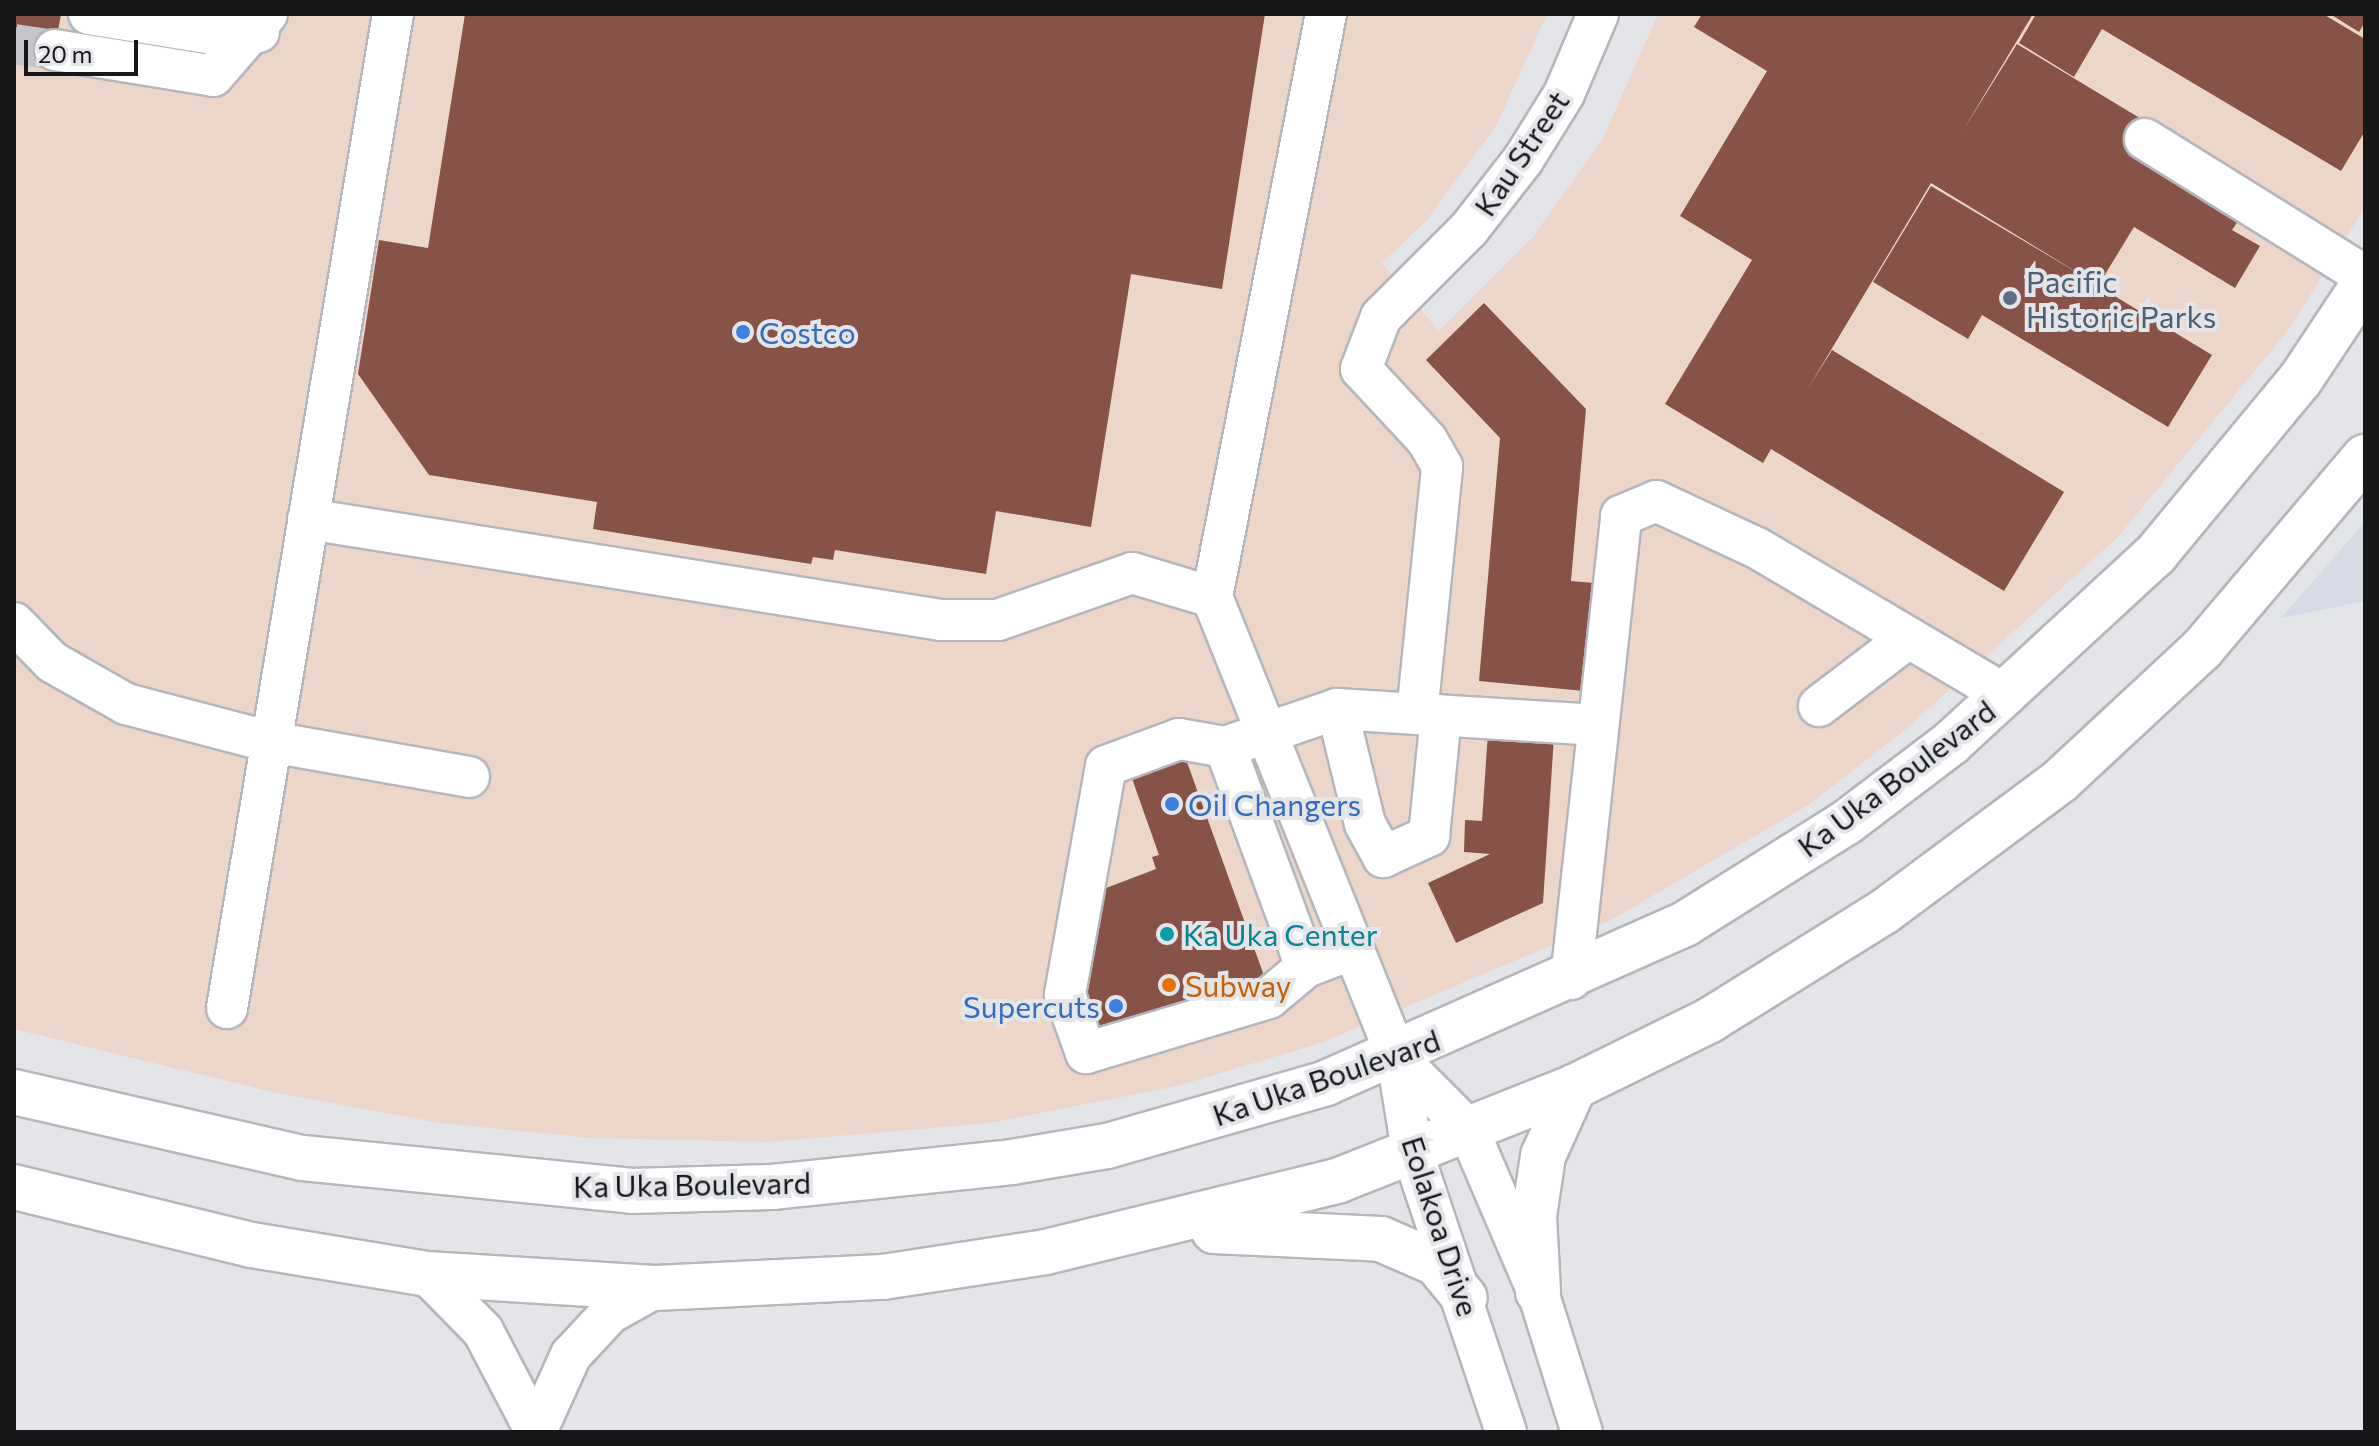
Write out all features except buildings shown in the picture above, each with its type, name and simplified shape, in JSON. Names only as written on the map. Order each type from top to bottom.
[{"type":"main road","name":"Ka Uka Boulevard","points":[[14,1092],[303,1158],[632,1191],[772,1187],[1012,1162],[1263,1105],[1397,1058],[1685,924],[1847,822],[2006,695],[2200,505],[2365,279]]},
{"type":"main road","points":[[14,1187],[252,1245],[427,1274],[655,1288],[883,1277],[1160,1229],[1337,1181],[1574,1087],[1710,1020],[1885,911],[2060,781],[2202,649],[2365,457]]},
{"type":"main road","points":[[1538,1292],[1534,1216],[1543,1156],[1574,1087]]},
{"type":"main road","points":[[1160,1229],[1381,1239],[1436,1263],[1465,1298]]},
{"type":"street","points":[[89,14],[219,35],[263,23]]},
{"type":"street","points":[[227,1008],[393,14]]},
{"type":"street","points":[[1326,14],[1212,597],[1397,1058]]},
{"type":"street","name":"Kau Street","points":[[1429,715],[1442,466],[1427,440],[1361,369],[1381,317],[1421,278],[1523,160],[1564,94],[1598,14]]},
{"type":"street","points":[[55,50],[213,76],[263,23]]},
{"type":"street","points":[[2145,139],[2365,279]]},
{"type":"street","points":[[1571,979],[1595,725],[1621,516],[1656,501],[1757,548],[2006,695]]},
{"type":"street","points":[[308,519],[941,620],[998,620],[1132,573],[1212,597]]},
{"type":"street","points":[[14,623],[52,662],[126,704],[271,742],[469,777]]},
{"type":"street","points":[[1819,706],[1907,639]]},
{"type":"street","points":[[1337,709],[1365,824],[1383,857],[1429,836],[1429,715]]},
{"type":"street","points":[[1353,949],[1306,967],[1269,998],[1086,1053],[1065,995],[1106,766],[1179,739],[1225,747],[1337,709],[1595,725]]},
{"type":"street","points":[[1225,747],[1306,967]]},
{"type":"street","name":"Eolakoa Drive","points":[[1397,1058],[1468,1129],[1538,1292],[1582,1432]]},
{"type":"street","name":"Eolakoa Drive","points":[[1397,1058],[1412,1151],[1465,1298],[1506,1432]]},
{"type":"street","points":[[427,1274],[483,1331],[536,1432],[571,1355],[610,1313],[655,1288]]},
{"type":"shaded area","points":[[14,14],[1547,14],[1496,126],[1427,220],[1382,263],[1439,331],[1532,238],[1602,140],[1658,14],[2365,14],[2365,207],[2290,328],[2118,537],[1906,729],[1810,804],[1611,920],[1321,1043],[1177,1086],[990,1123],[769,1142],[590,1138],[440,1123],[272,1092],[14,1029]]},
{"type":"shaded area","points":[[2365,521],[2365,601],[2281,618],[2357,531]]},
{"type":"tunnel","points":[[14,44],[55,50]]},
{"type":"place","name":"Pacific Historic Parks","points":[[2010,298]]},
{"type":"place","name":"Costco","points":[[743,332]]},
{"type":"place","name":"Oil Changers","points":[[1172,804]]},
{"type":"place","name":"Ka Uka Center","points":[[1167,934]]},
{"type":"place","name":"Subway","points":[[1169,985]]},
{"type":"place","name":"Supercuts","points":[[1116,1006]]}]
